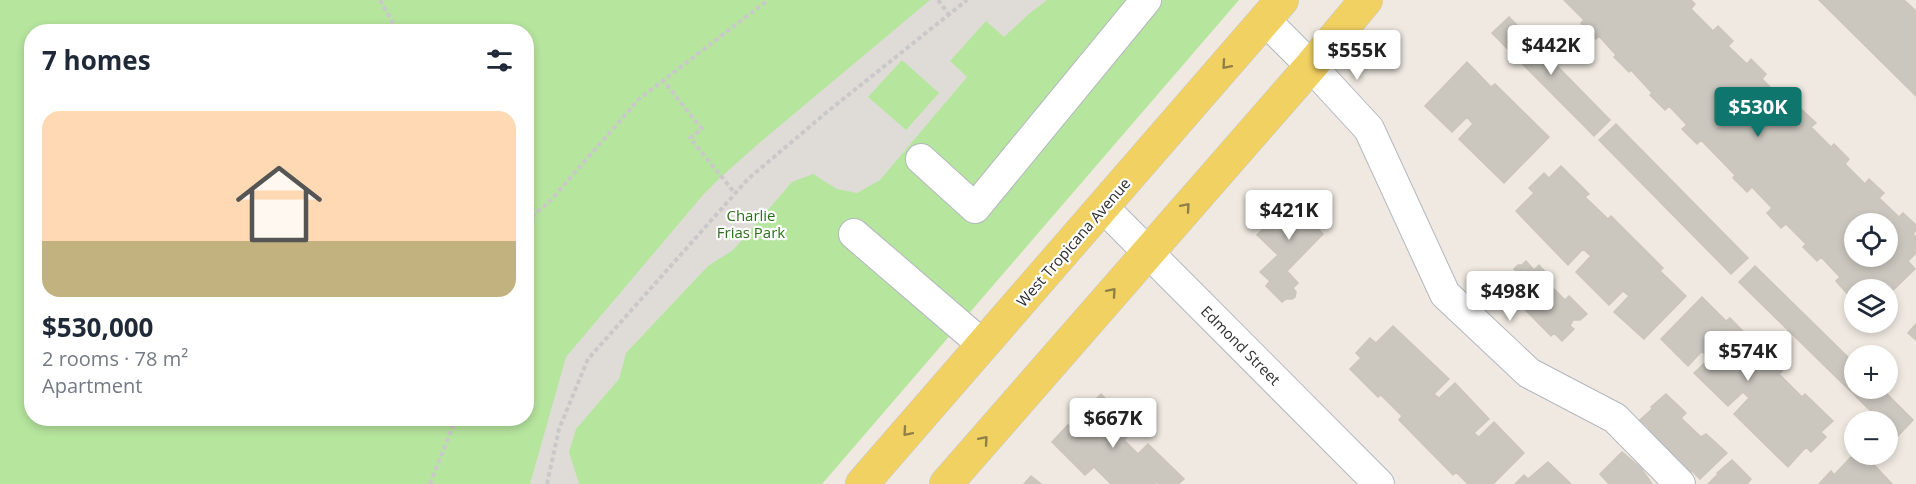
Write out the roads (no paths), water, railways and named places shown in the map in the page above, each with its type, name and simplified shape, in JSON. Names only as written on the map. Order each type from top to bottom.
[{"type":"main road","points":[[946,484],[1366,0]]},
{"type":"main road","name":"West Tropicana Avenue","points":[[862,484],[1273,10]]},
{"type":"street","points":[[921,159],[975,208],[1146,0]]},
{"type":"street","points":[[1273,10],[1311,66],[1369,129],[1445,294],[1530,373],[1616,418],[1680,484]]},
{"type":"street","name":"Edmond Street","points":[[1103,207],[1379,484]]},
{"type":"street","points":[[854,234],[983,345]]},
{"type":"park label","name":"Charlie Frias Park","points":[[751,224]]}]
